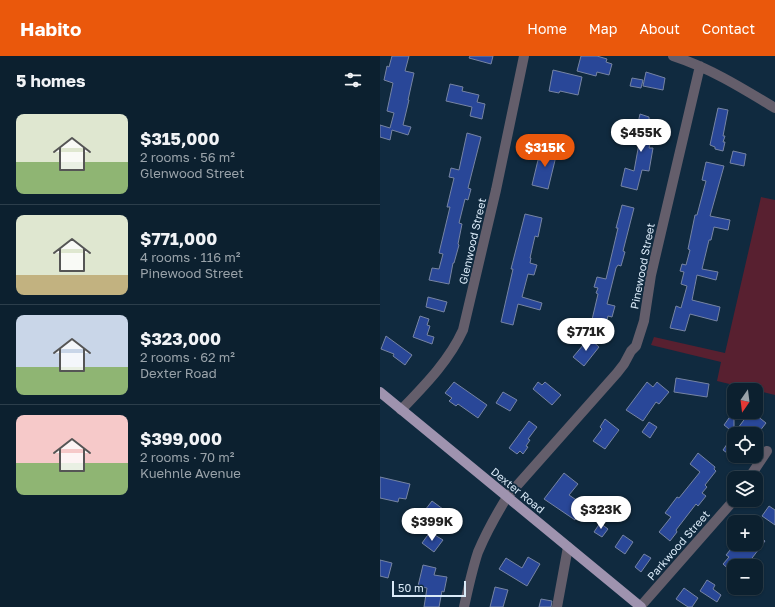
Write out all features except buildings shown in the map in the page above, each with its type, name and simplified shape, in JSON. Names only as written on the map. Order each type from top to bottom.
[{"type":"main road","name":"Dexter Road","points":[[380,392],[641,607]]},
{"type":"street","name":"Glenwood Street","points":[[401,410],[429,380],[456,344],[463,330],[496,190],[524,56]]},
{"type":"street","points":[[673,56],[700,66],[735,83],[775,108]]},
{"type":"street","name":"Pinewood Street","points":[[464,607],[478,552],[494,518],[507,497],[616,374],[636,346],[644,321],[651,274],[700,66]]},
{"type":"street","points":[[753,471],[766,451]]},
{"type":"street","name":"Parkwood Street","points":[[641,607],[728,507]]},
{"type":"street","points":[[557,607],[568,547]]},
{"type":"shaded area","points":[[761,197],[775,200],[775,395],[763,392],[763,383],[727,383],[717,381],[721,362],[651,345],[654,337],[725,353]]}]
